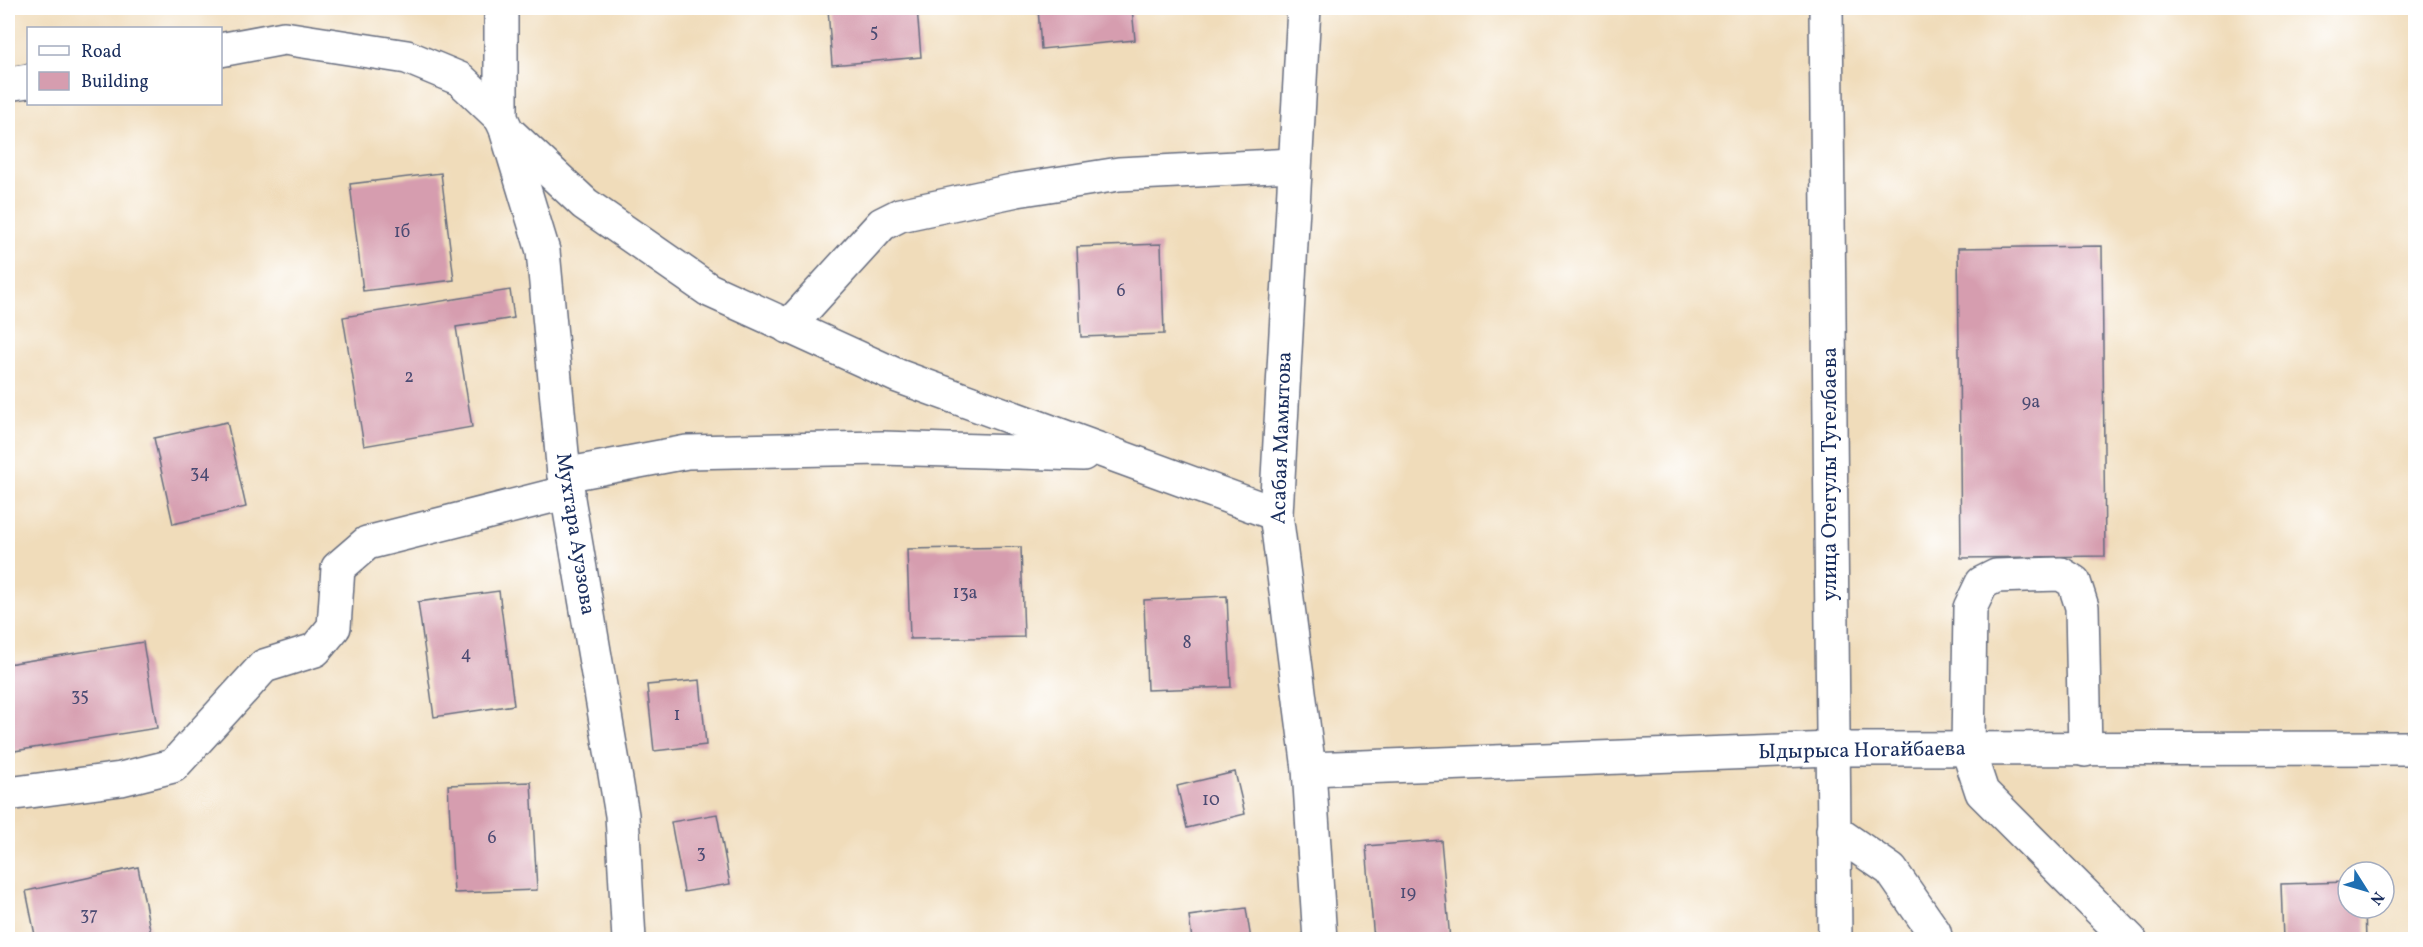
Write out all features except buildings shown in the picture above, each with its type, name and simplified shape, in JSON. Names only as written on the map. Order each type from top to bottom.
[{"type":"street","points":[[501,8],[504,125]]},
{"type":"street","name":"Асабая Мамытова","points":[[1304,8],[1276,514],[1309,769],[1320,939]]},
{"type":"street","name":"улица Отегулы Тугелбаева","points":[[1826,8],[1835,939]]},
{"type":"street","points":[[222,50],[284,38],[407,57],[460,79],[504,125],[594,211],[709,290],[898,376],[1276,514]]},
{"type":"street","points":[[8,84],[27,81]]},
{"type":"street","name":"Мухтара Ауэзова","points":[[504,125],[543,251],[566,484],[622,815],[629,939]]},
{"type":"street","points":[[788,327],[882,224],[900,215],[1017,190],[1119,174],[1294,165]]},
{"type":"street","points":[[8,794],[121,779],[173,766],[264,666],[315,650],[334,627],[338,568],[367,543],[566,484],[687,452],[882,448],[1111,455]]},
{"type":"street","points":[[2085,750],[2082,607],[2074,582],[2061,574],[1996,576],[1982,584],[1971,608],[1968,750],[1982,792],[2130,939]]},
{"type":"street","name":"Ыдырыса Ногайбаева","points":[[1309,769],[1832,749],[2415,748]]},
{"type":"street","points":[[1833,830],[1891,870],[1934,932],[1936,939]]}]
